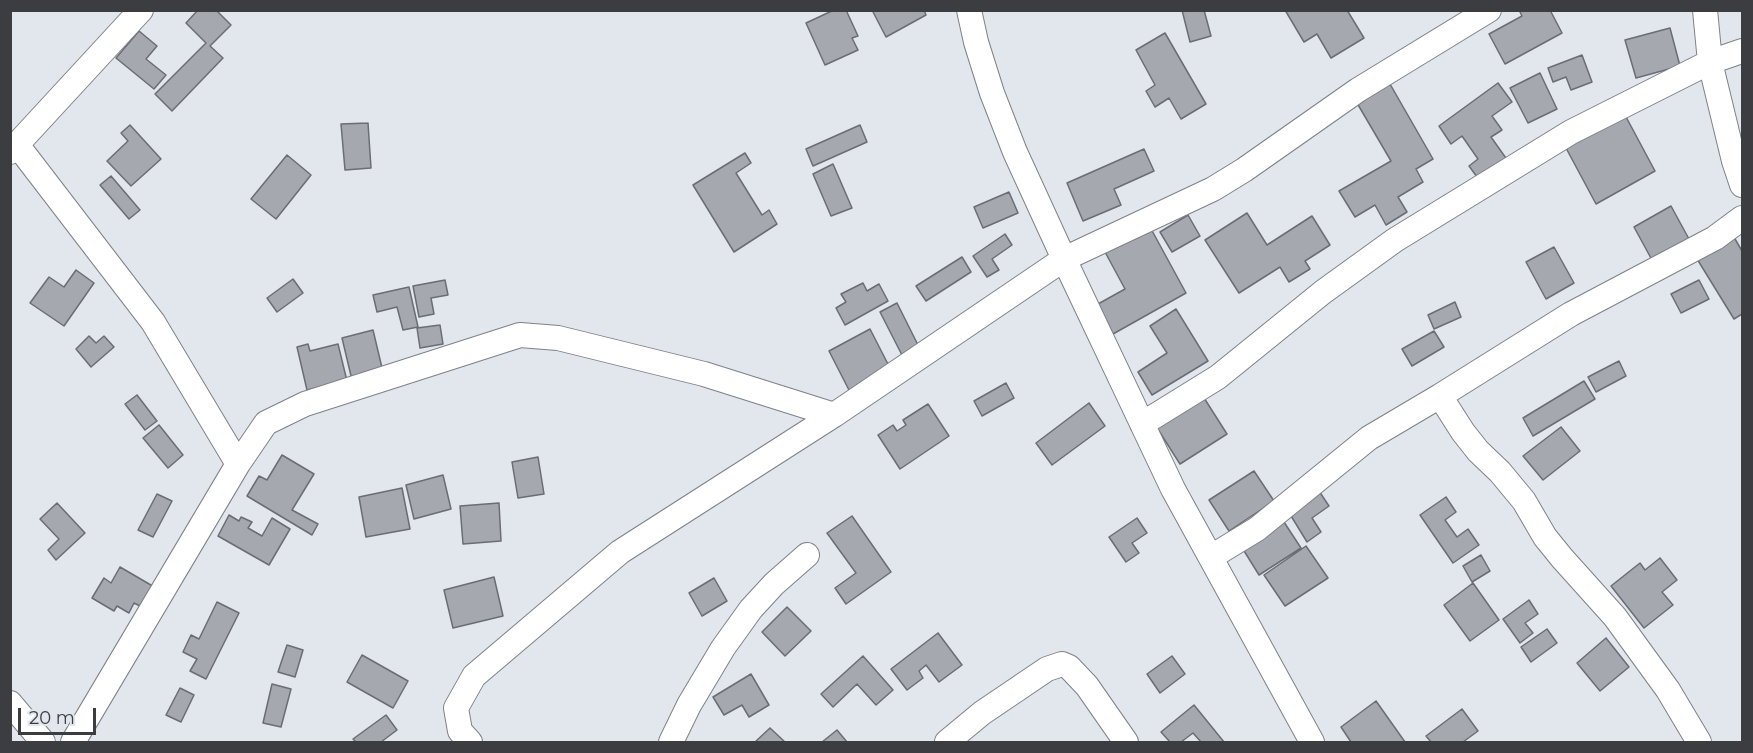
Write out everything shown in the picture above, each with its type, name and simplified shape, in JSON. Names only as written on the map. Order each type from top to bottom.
[{"type":"street","points":[[141,10],[14,149],[153,322],[238,464]]},
{"type":"street","points":[[969,10],[992,93],[1015,152],[1064,259],[1173,489],[1312,742]]},
{"type":"street","points":[[470,742],[460,731],[456,708],[474,676],[620,552],[834,415],[1064,259],[1213,189],[1358,90],[1489,10]]},
{"type":"street","points":[[1705,10],[1710,62],[1734,161],[1743,185]]},
{"type":"street","points":[[1142,424],[1218,377],[1323,292],[1395,240],[1571,132],[1710,62],[1743,51]]},
{"type":"street","points":[[1211,557],[1272,517],[1369,438],[1572,314],[1715,238],[1743,218]]},
{"type":"street","points":[[73,742],[238,464],[266,423],[304,404],[520,335],[558,338],[704,374],[834,415]]},
{"type":"street","points":[[1440,396],[1462,432],[1524,501],[1545,537],[1615,617],[1668,690],[1698,742]]},
{"type":"street","points":[[670,742],[688,705],[723,648],[751,609],[774,584],[807,555]]},
{"type":"street","points":[[947,742],[982,713],[1047,669],[1062,664],[1087,686],[1126,742]]},
{"type":"street","points":[[10,703],[43,742]]},
{"type":"building","points":[[198,10],[216,10],[231,25],[210,46],[223,58],[172,111],[155,94],[206,43],[186,23]]},
{"type":"building","points":[[834,10],[846,10],[858,36],[852,38],[858,50],[825,65],[806,23]]},
{"type":"building","points":[[872,10],[924,10],[926,15],[886,37]]},
{"type":"building","points":[[1182,10],[1204,10],[1211,36],[1190,42]]},
{"type":"building","points":[[1285,10],[1347,10],[1364,38],[1331,58],[1317,34],[1304,42]]},
{"type":"building","points":[[1519,10],[1550,10],[1562,33],[1505,64],[1489,34],[1522,16]]},
{"type":"building","points":[[1670,28],[1680,66],[1636,78],[1625,40]]},
{"type":"building","points":[[139,31],[157,46],[146,59],[166,75],[154,89],[116,58]]},
{"type":"building","points":[[1165,33],[1206,104],[1181,119],[1169,98],[1155,107],[1146,91],[1155,85],[1136,50]]},
{"type":"building","points":[[1582,55],[1592,82],[1571,90],[1566,77],[1553,82],[1548,68]]},
{"type":"building","points":[[1540,73],[1557,109],[1528,123],[1510,88]]},
{"type":"building","points":[[1498,83],[1512,102],[1492,116],[1502,130],[1491,137],[1508,161],[1480,181],[1469,166],[1478,159],[1462,136],[1451,144],[1439,126]]},
{"type":"building","points":[[1390,84],[1433,159],[1416,169],[1423,182],[1398,197],[1407,212],[1386,225],[1375,205],[1355,217],[1339,191],[1391,161],[1357,103]]},
{"type":"building","points":[[1625,115],[1655,171],[1596,204],[1566,148]]},
{"type":"building","points":[[368,123],[371,168],[345,170],[341,124]]},
{"type":"building","points":[[130,125],[161,159],[131,186],[107,161],[128,141],[121,133]]},
{"type":"building","points":[[860,125],[867,142],[813,166],[806,149]]},
{"type":"building","points":[[1144,149],[1154,171],[1114,189],[1121,205],[1083,221],[1067,183]]},
{"type":"building","points":[[745,153],[751,163],[736,173],[762,215],[769,210],[777,224],[734,252],[693,185]]},
{"type":"building","points":[[287,155],[311,175],[276,219],[251,199]]},
{"type":"building","points":[[833,164],[852,208],[831,216],[813,174]]},
{"type":"building","points":[[111,176],[140,210],[129,219],[100,185]]},
{"type":"building","points":[[1009,192],[1018,213],[983,228],[974,207]]},
{"type":"building","points":[[1671,206],[1689,239],[1652,260],[1634,227]]},
{"type":"building","points":[[1247,213],[1267,245],[1312,216],[1330,245],[1305,261],[1310,269],[1289,282],[1280,267],[1239,293],[1205,240]]},
{"type":"building","points":[[1188,215],[1200,236],[1172,252],[1160,232]]},
{"type":"building","points":[[1150,227],[1186,293],[1113,334],[1098,304],[1125,289],[1105,252]]},
{"type":"building","points":[[1731,232],[1742,251],[1742,314],[1734,319],[1694,254]]},
{"type":"building","points":[[1005,234],[1012,245],[992,259],[999,270],[987,277],[973,256]]},
{"type":"building","points":[[1554,247],[1574,283],[1546,299],[1526,262]]},
{"type":"building","points":[[962,257],[971,272],[926,301],[916,286]]},
{"type":"building","points":[[76,270],[94,283],[64,326],[30,303],[49,277],[64,287]]},
{"type":"building","points":[[293,279],[303,293],[277,312],[267,298]]},
{"type":"building","points":[[445,280],[448,295],[431,298],[434,314],[419,317],[413,286]]},
{"type":"building","points":[[1699,280],[1709,299],[1681,313],[1671,294]]},
{"type":"building","points":[[863,283],[867,291],[879,284],[888,301],[845,325],[836,308],[846,302],[841,294]]},
{"type":"building","points":[[409,287],[418,327],[403,330],[397,307],[377,312],[373,295]]},
{"type":"building","points":[[1455,302],[1461,317],[1434,329],[1428,315]]},
{"type":"building","points":[[897,303],[921,351],[904,359],[880,312]]},
{"type":"building","points":[[1176,309],[1208,361],[1152,395],[1138,372],[1167,353],[1150,326]]},
{"type":"building","points":[[440,325],[443,344],[420,348],[417,328]]},
{"type":"building","points":[[870,329],[891,370],[850,392],[829,351]]},
{"type":"building","points":[[373,330],[383,372],[352,380],[342,338]]},
{"type":"building","points":[[1434,331],[1444,347],[1412,366],[1402,349]]},
{"type":"building","points":[[89,336],[96,343],[104,336],[114,347],[91,367],[76,349]]},
{"type":"building","points":[[308,344],[310,351],[338,344],[347,381],[307,390],[297,347]]},
{"type":"building","points":[[1619,361],[1626,376],[1596,392],[1588,377]]},
{"type":"building","points":[[1584,381],[1595,399],[1533,436],[1523,418]]},
{"type":"building","points":[[1006,383],[1014,398],[982,416],[974,401]]},
{"type":"building","points":[[1199,390],[1227,434],[1180,464],[1152,420]]},
{"type":"building","points":[[137,395],[157,421],[145,430],[125,404]]},
{"type":"building","points":[[1089,403],[1105,426],[1052,465],[1036,443]]},
{"type":"building","points":[[928,404],[949,436],[900,469],[878,435],[893,425],[897,431],[906,425],[903,420]]},
{"type":"building","points":[[159,425],[183,455],[168,468],[143,438]]},
{"type":"building","points":[[1561,427],[1580,451],[1543,480],[1523,456]]},
{"type":"building","points":[[282,455],[314,474],[292,510],[318,524],[312,535],[247,496],[259,476],[267,480]]},
{"type":"building","points":[[538,457],[544,494],[518,498],[512,462]]},
{"type":"building","points":[[1254,471],[1274,501],[1229,531],[1209,500]]},
{"type":"building","points":[[443,475],[451,509],[414,519],[406,485]]},
{"type":"building","points":[[402,488],[410,529],[366,537],[359,497]]},
{"type":"building","points":[[1319,491],[1329,506],[1312,518],[1321,532],[1307,542],[1288,511]]},
{"type":"building","points":[[157,494],[172,501],[153,537],[138,530]]},
{"type":"building","points":[[1446,497],[1456,512],[1445,520],[1457,537],[1468,529],[1479,545],[1453,563],[1420,515]]},
{"type":"building","points":[[57,503],[85,533],[56,560],[48,550],[59,539],[40,519]]},
{"type":"building","points":[[499,503],[501,541],[463,544],[460,506]]},
{"type":"building","points":[[229,515],[239,521],[241,517],[252,522],[248,528],[262,536],[272,518],[290,529],[269,565],[218,536]]},
{"type":"building","points":[[852,516],[891,572],[846,604],[835,588],[856,573],[827,533]]},
{"type":"building","points":[[1137,518],[1147,533],[1132,543],[1139,553],[1126,562],[1109,537]]},
{"type":"building","points":[[1282,519],[1301,548],[1259,575],[1241,546]]},
{"type":"building","points":[[1306,546],[1328,578],[1285,606],[1264,575]]},
{"type":"building","points":[[1481,555],[1490,571],[1472,582],[1463,566]]},
{"type":"building","points":[[1660,558],[1677,580],[1662,592],[1673,605],[1644,628],[1611,586],[1640,563],[1645,570]]},
{"type":"building","points":[[120,567],[156,588],[144,608],[134,603],[129,613],[117,606],[114,611],[92,598],[104,578],[111,583]]},
{"type":"building","points":[[494,577],[503,616],[453,628],[444,590]]},
{"type":"building","points":[[714,578],[727,601],[702,616],[689,593]]},
{"type":"building","points":[[1473,583],[1499,620],[1470,641],[1444,605]]},
{"type":"building","points":[[1529,600],[1538,614],[1525,623],[1533,633],[1520,643],[1503,619]]},
{"type":"building","points":[[217,602],[239,613],[206,679],[190,671],[197,659],[183,652],[191,635],[199,639]]},
{"type":"building","points":[[787,607],[811,631],[785,656],[762,632]]},
{"type":"building","points":[[1547,629],[1557,643],[1531,662],[1521,647]]},
{"type":"building","points":[[938,633],[962,665],[939,682],[926,665],[919,671],[923,678],[907,690],[891,669]]},
{"type":"building","points":[[1606,638],[1629,667],[1600,691],[1577,663]]},
{"type":"building","points":[[287,645],[303,650],[295,677],[278,672]]},
{"type":"building","points":[[362,655],[408,681],[393,708],[347,682]]},
{"type":"building","points":[[863,656],[893,690],[876,705],[857,684],[833,707],[821,694]]},
{"type":"building","points":[[1172,656],[1185,674],[1160,693],[1147,674]]},
{"type":"building","points":[[751,674],[769,705],[749,717],[742,705],[724,715],[713,697]]},
{"type":"building","points":[[272,684],[291,689],[281,727],[263,723]]},
{"type":"building","points":[[180,688],[194,695],[181,722],[166,715]]},
{"type":"building","points":[[1376,701],[1405,742],[1351,742],[1341,727]]},
{"type":"building","points":[[1194,705],[1224,742],[1201,742],[1193,733],[1181,742],[1170,742],[1161,732]]},
{"type":"building","points":[[1462,709],[1478,731],[1463,742],[1431,742],[1426,736]]},
{"type":"building","points":[[386,715],[397,730],[381,742],[356,742],[353,739]]},
{"type":"building","points":[[770,728],[785,742],[755,742]]},
{"type":"building","points":[[837,730],[847,742],[822,742]]}]
